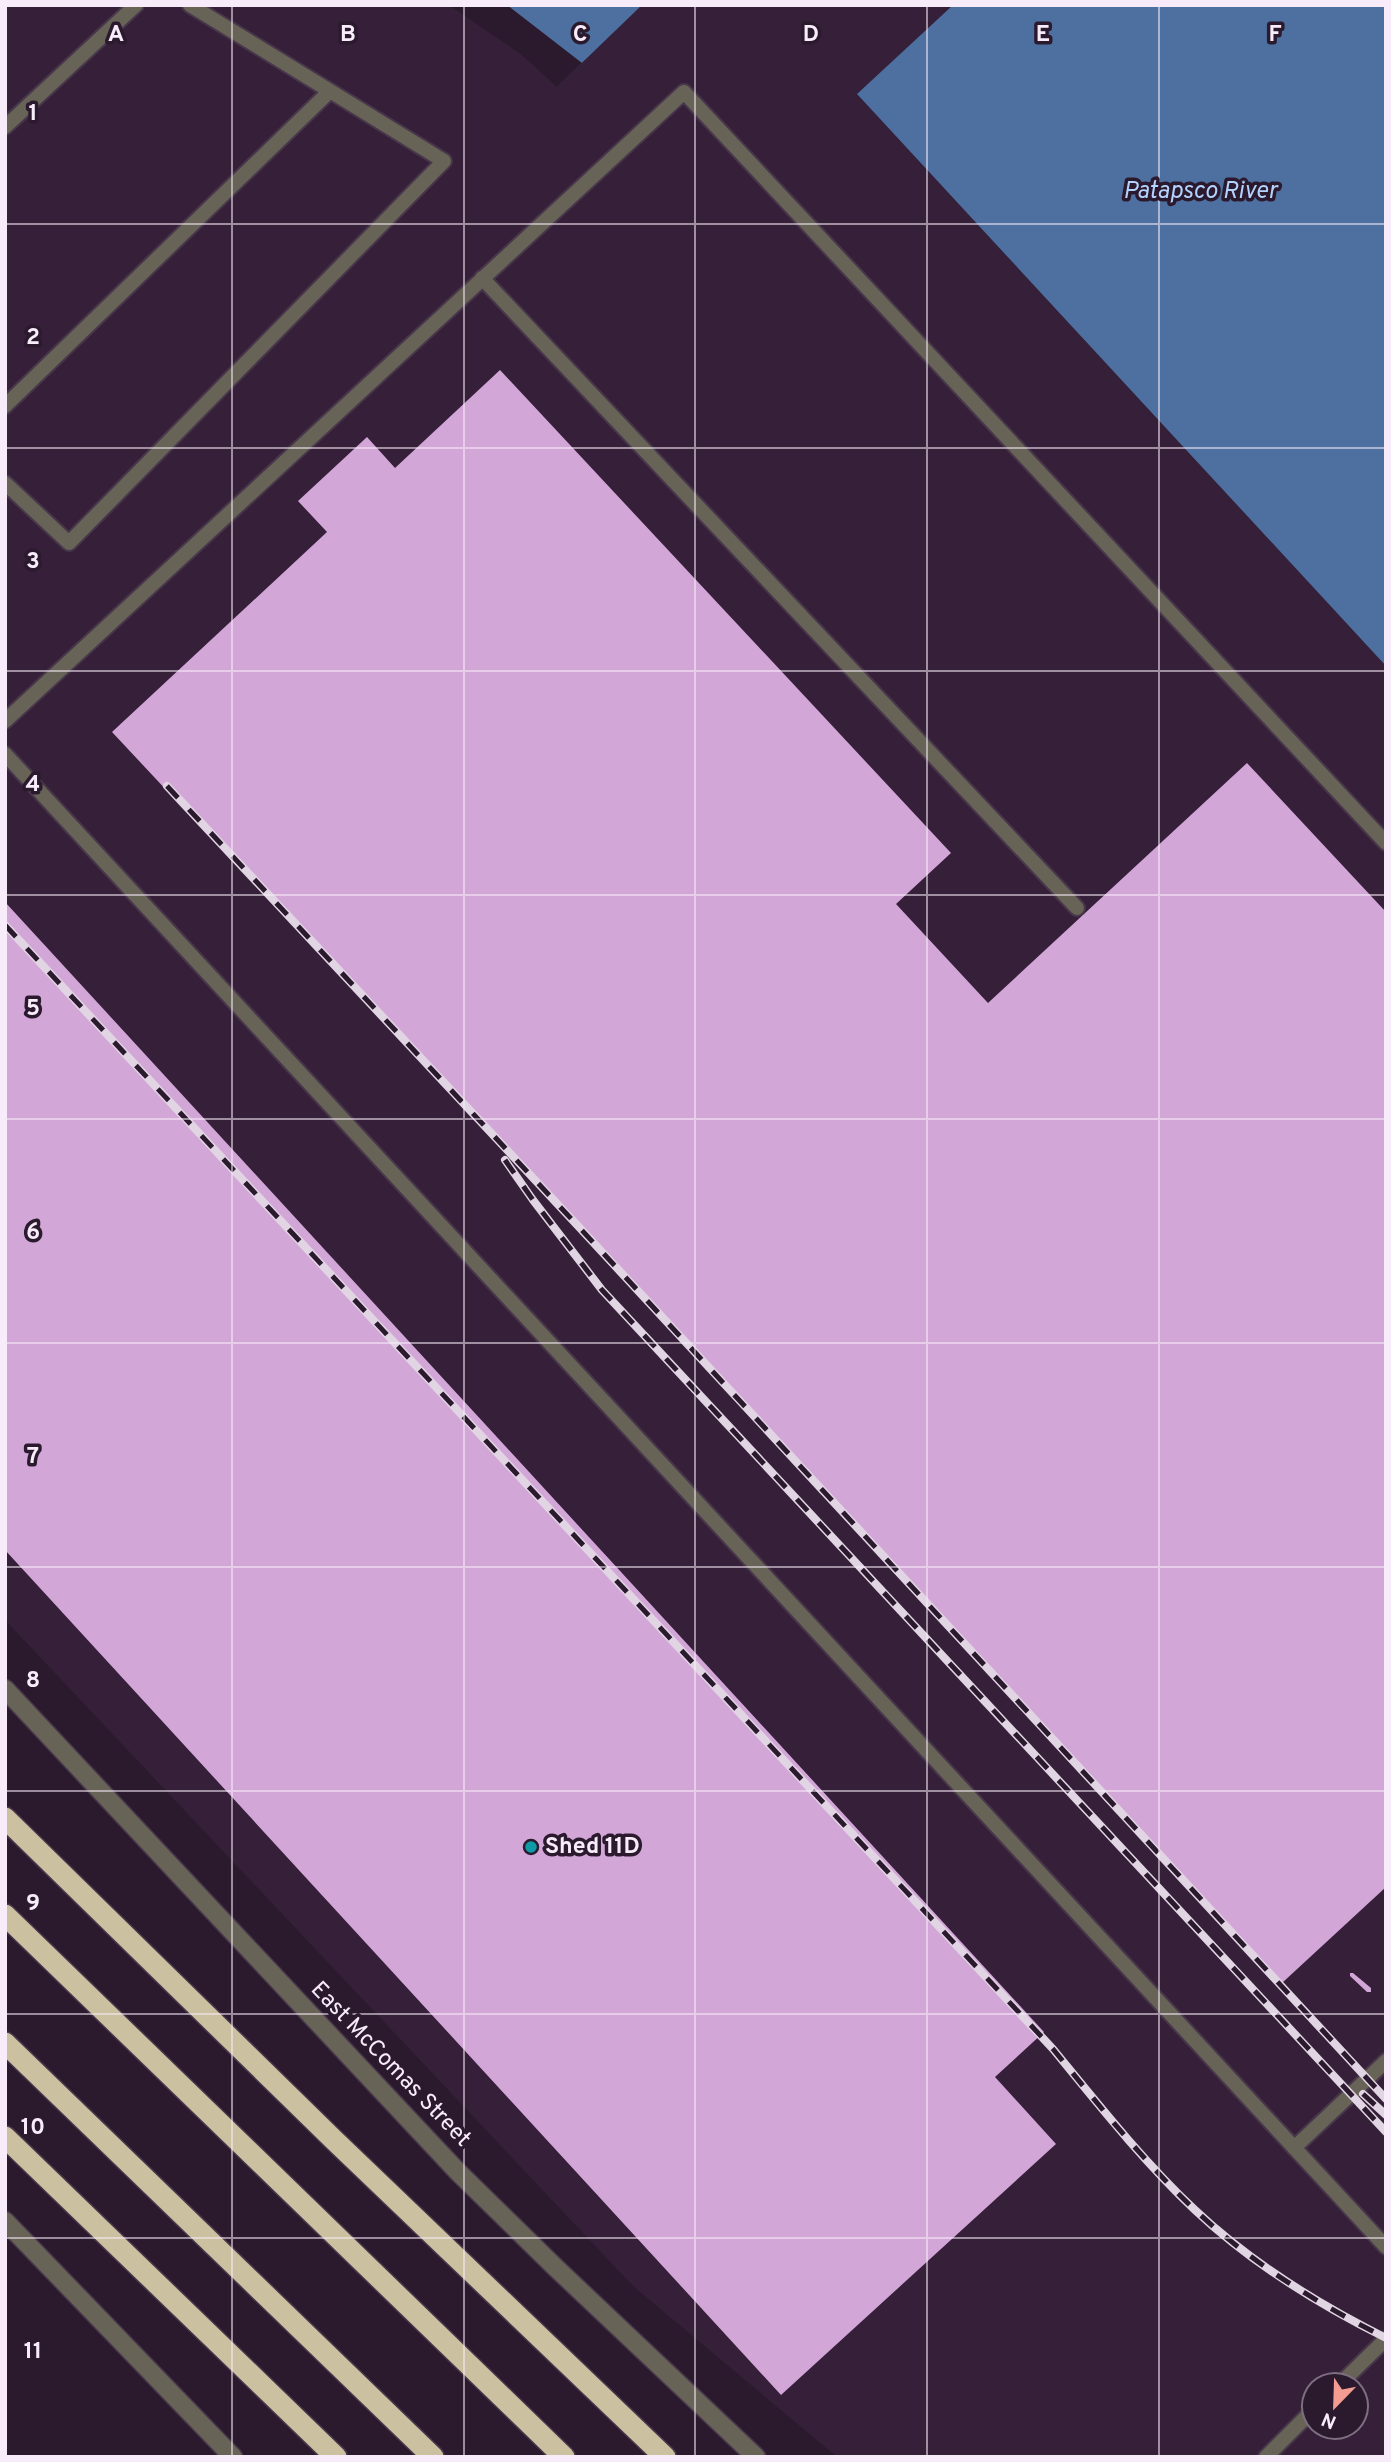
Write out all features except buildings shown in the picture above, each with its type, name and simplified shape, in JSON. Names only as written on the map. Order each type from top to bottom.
[{"type":"highway","points":[[5,1818],[334,2140],[665,2457]]},
{"type":"highway","points":[[5,1915],[564,2457]]},
{"type":"highway","points":[[5,2043],[433,2457]]},
{"type":"highway","points":[[5,2137],[336,2457]]},
{"type":"street","name":"East McComas Street","points":[[5,1689],[458,2172],[757,2457]]},
{"type":"street","points":[[5,2221],[233,2457]]},
{"type":"lane","points":[[5,127],[135,5]]},
{"type":"lane","points":[[5,482],[69,543],[444,161],[190,5]]},
{"type":"lane","points":[[5,406],[330,91]]},
{"type":"lane","points":[[5,721],[684,92],[1386,843]]},
{"type":"lane","points":[[482,278],[1077,908]]},
{"type":"lane","points":[[5,754],[1386,2247]]},
{"type":"lane","points":[[1294,2148],[1386,2061]]},
{"type":"lane","points":[[1353,2371],[1386,2339]]},
{"type":"lane","points":[[1266,2457],[1300,2424]]},
{"type":"shaded area","points":[[5,5],[453,5],[524,52],[560,84],[642,5],[953,5],[857,94],[1386,666],[1386,2457],[837,2457],[634,2287],[5,1620]]},
{"type":"water","points":[[453,5],[642,5],[560,84],[524,52]]},
{"type":"water","name":"Patapsco River","points":[[953,5],[1386,5],[1386,666],[857,94]]},
{"type":"pier","points":[[449,5],[507,5],[582,63],[557,87],[522,55]]},
{"type":"railway","points":[[167,786],[1386,2099]]},
{"type":"railway","points":[[5,925],[1053,2049],[1157,2172],[1238,2247],[1310,2296],[1386,2338]]},
{"type":"railway","points":[[505,1160],[602,1290],[1386,2132]]},
{"type":"railway","points":[[1363,2094],[1386,2115]]},
{"type":"place","name":"Shed 11D","points":[[531,1847]]}]
